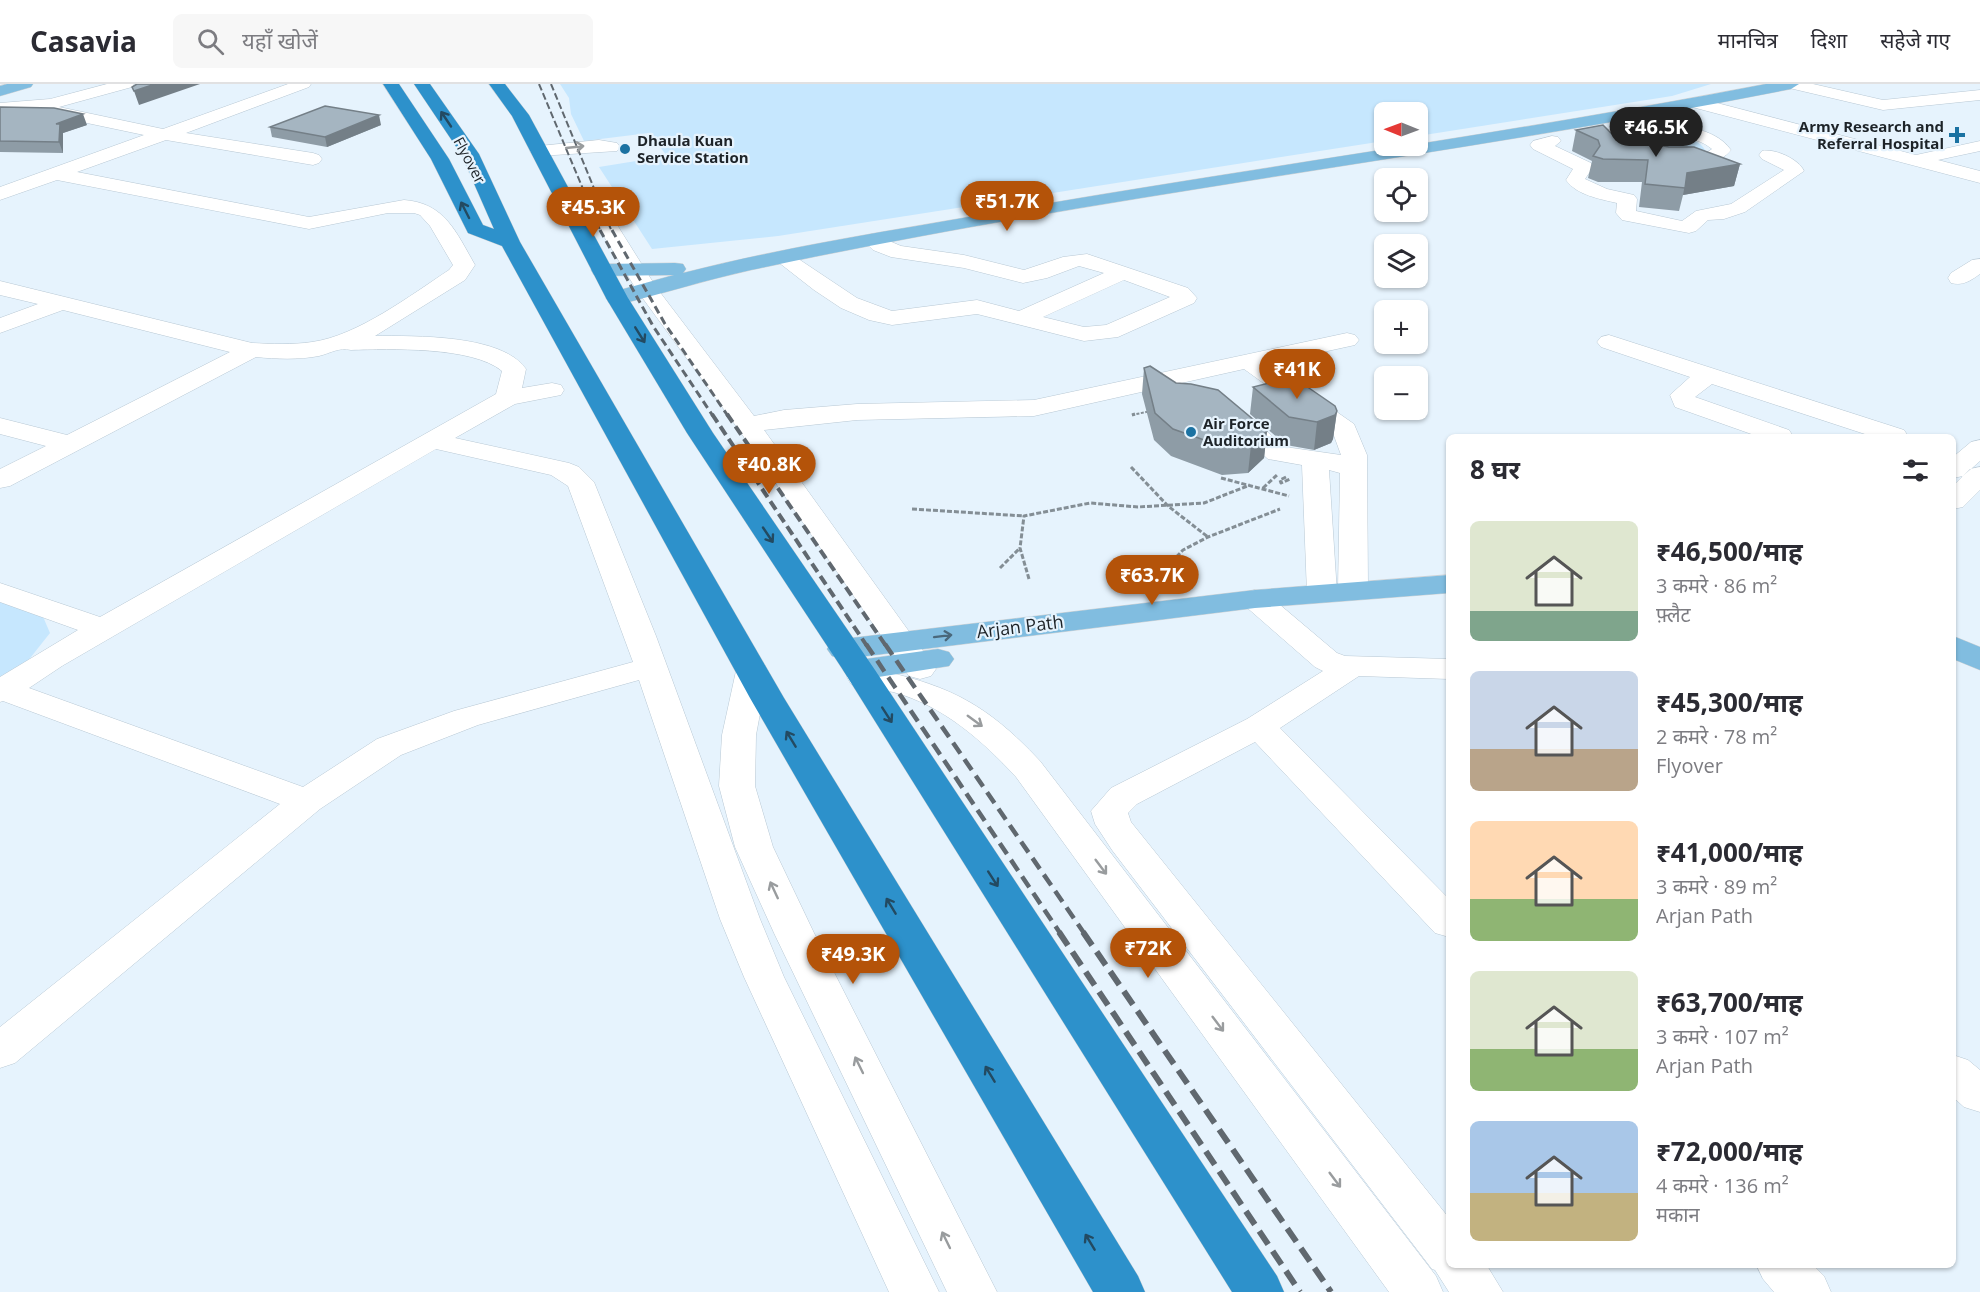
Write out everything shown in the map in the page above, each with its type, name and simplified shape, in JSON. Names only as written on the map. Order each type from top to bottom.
[{"type":"highway","points":[[391,84],[440,159],[475,229],[510,242]]},
{"type":"highway","name":"Flyover","points":[[422,84],[470,154],[510,242],[752,671],[1119,1292]]},
{"type":"highway","points":[[497,84],[520,115],[602,270],[634,286],[700,433],[855,665],[1259,1292]]},
{"type":"main road","points":[[0,92],[25,84]]},
{"type":"main road","points":[[1428,142],[1697,99],[1765,84]]},
{"type":"main road","points":[[698,271],[784,258],[873,240],[1208,181],[1698,103],[1791,84]]},
{"type":"main road","points":[[634,286],[698,271],[1174,183],[1374,151]]},
{"type":"main road","name":"Arjan Path","points":[[1264,606],[1322,593],[1446,584]]},
{"type":"main road","name":"Arjan Path","points":[[855,665],[908,652],[1264,606],[1446,598]]},
{"type":"main road","points":[[1956,648],[1980,660]]},
{"type":"main road","points":[[1956,668],[1980,680]]},
{"type":"street","points":[[0,108],[61,101],[126,84]]},
{"type":"street","points":[[0,194],[303,84]]},
{"type":"street","points":[[1791,84],[1883,105],[1980,95]]},
{"type":"street","points":[[1830,93],[1855,84]]},
{"type":"street","points":[[1973,84],[1980,88]]},
{"type":"street","points":[[1876,103],[1912,90],[1894,86]]},
{"type":"street","points":[[1698,103],[1980,177]]},
{"type":"street","points":[[32,106],[162,134],[313,159]]},
{"type":"street","points":[[1530,130],[1552,141]]},
{"type":"street","points":[[1660,130],[1684,133],[1712,141],[1722,150],[1754,155],[1794,168],[1795,171],[1734,210],[1700,215],[1695,217],[1689,227],[1682,227],[1629,216],[1626,213],[1626,199],[1601,193],[1577,182],[1575,180],[1584,167],[1539,145],[1552,141],[1627,131],[1660,130]]},
{"type":"street","points":[[1627,131],[1608,137],[1606,143],[1622,153],[1667,161],[1701,160],[1717,156],[1722,150]]},
{"type":"street","points":[[1754,155],[1853,142]]},
{"type":"street","points":[[1918,160],[1980,146]]},
{"type":"street","points":[[549,170],[607,159],[614,151]]},
{"type":"street","points":[[549,170],[585,204],[602,216],[634,286],[748,425],[939,698]]},
{"type":"street","points":[[57,174],[309,223],[337,220],[391,207],[411,206],[425,209],[462,262],[462,269],[437,289],[376,326],[338,343]]},
{"type":"street","points":[[784,258],[836,294],[881,317],[905,317],[977,307],[1084,334],[1103,334],[1186,298],[1180,293],[1082,260],[1023,277],[944,257],[892,251],[881,247],[873,240]]},
{"type":"street","points":[[1959,278],[1980,265]]},
{"type":"street","points":[[1023,317],[1123,273]]},
{"type":"street","points":[[0,288],[252,350],[297,352],[338,343],[417,342],[491,355],[511,364],[514,369],[508,398]]},
{"type":"street","points":[[0,326],[61,303]]},
{"type":"street","points":[[1165,396],[1248,361],[1347,340]]},
{"type":"street","points":[[1609,342],[1889,434]]},
{"type":"street","points":[[0,480],[252,350]]},
{"type":"street","points":[[1248,361],[1263,393]]},
{"type":"street","points":[[1708,375],[1682,395],[1681,399],[1774,434]]},
{"type":"street","points":[[1709,411],[1739,386]]},
{"type":"street","points":[[2,691],[51,659],[431,440],[508,398],[552,390]]},
{"type":"street","points":[[748,425],[784,418],[857,412],[1034,408],[1165,396],[1213,397],[1243,406],[1263,393],[1295,393],[1345,429],[1351,441],[1354,467],[1353,590]]},
{"type":"street","points":[[1213,397],[1277,453],[1354,467]]},
{"type":"street","points":[[0,426],[70,444]]},
{"type":"street","points":[[431,440],[560,469],[580,482],[651,667],[740,920],[764,977],[914,1292]]},
{"type":"street","points":[[1315,461],[1322,593]]},
{"type":"street","points":[[1956,492],[1966,462]]},
{"type":"street","points":[[1320,556],[1353,558]]},
{"type":"street","points":[[0,592],[103,629]]},
{"type":"street","points":[[1264,606],[1326,660],[1350,668],[1446,669]]},
{"type":"street","points":[[855,665],[939,698],[1006,744],[1028,769],[1418,1292]]},
{"type":"street","points":[[0,1051],[307,801],[389,747],[423,732],[466,718],[651,667]]},
{"type":"street","points":[[1350,668],[1259,726],[1124,796],[1109,811],[1113,824],[1446,1250]]},
{"type":"street","points":[[752,671],[739,735],[737,786],[754,847],[794,933],[972,1292]]},
{"type":"street","points":[[2,691],[307,801]]},
{"type":"street","points":[[1259,726],[1446,920]]},
{"type":"street","points":[[1956,1075],[1980,1095]]},
{"type":"street","points":[[1460,1268],[1478,1292]]},
{"type":"street","points":[[1784,1268],[1806,1292]]},
{"type":"path","points":[[1132,415],[1165,396]]},
{"type":"path","points":[[1131,467],[1167,506],[1208,537]]},
{"type":"path","points":[[1262,489],[1276,475]]},
{"type":"path","points":[[1221,478],[1288,495],[1293,500]]},
{"type":"path","points":[[1276,492],[1281,483]]},
{"type":"path","points":[[912,509],[1024,516],[1090,503],[1167,506],[1204,503],[1250,485]]},
{"type":"path","points":[[1162,572],[1183,550],[1208,537],[1280,509]]},
{"type":"path","points":[[1024,516],[1020,548],[1029,579]]},
{"type":"path","points":[[1000,568],[1020,548]]},
{"type":"shaded area","points":[[560,84],[1711,84],[1672,96],[1428,134],[1428,102],[1374,102],[1374,143],[778,236],[652,249],[599,167],[667,156],[649,133],[584,141],[571,114],[569,98]]},
{"type":"shaded area","points":[[1649,135],[1688,138],[1705,150],[1703,152],[1626,142],[1636,137]]},
{"type":"shaded area","points":[[0,600],[41,612],[50,633],[27,662],[0,678]]},
{"type":"building","points":[[137,84],[155,84],[134,91],[132,87]]},
{"type":"building","points":[[325,106],[379,115],[325,137],[270,127]]},
{"type":"building","points":[[0,107],[54,108],[83,114],[56,124],[60,124],[59,142],[0,141]]},
{"type":"building","points":[[1603,125],[1611,133],[1628,140],[1669,147],[1694,147],[1740,164],[1687,173],[1685,188],[1645,184],[1648,160],[1603,159],[1593,156],[1600,146],[1598,140],[1576,130]]},
{"type":"building","points":[[1150,366],[1176,383],[1218,390],[1267,431],[1251,445],[1224,447],[1173,429],[1155,413],[1144,368]]},
{"type":"building","points":[[1293,377],[1335,406],[1337,411],[1335,415],[1317,422],[1289,417],[1253,387]]},
{"type":"railway","points":[[539,84],[601,231]]},
{"type":"railway","points":[[551,84],[612,232]]},
{"type":"railway","points":[[612,230],[665,324],[728,416]]},
{"type":"railway","points":[[601,231],[653,326],[713,416]]},
{"type":"railway","points":[[712,414],[867,646]]},
{"type":"railway","points":[[727,414],[886,646]]},
{"type":"railway","points":[[866,644],[1060,933]]},
{"type":"railway","points":[[885,644],[1084,933]]},
{"type":"railway","points":[[1059,932],[1300,1292]]},
{"type":"railway","points":[[1083,932],[1331,1292]]},
{"type":"place","name":"Army Research and Referral Hospital","points":[[1957,135]]},
{"type":"place","name":"Dhaula Kuan Service Station","points":[[625,149]]},
{"type":"place","name":"Air Force Auditorium","points":[[1191,432]]}]
